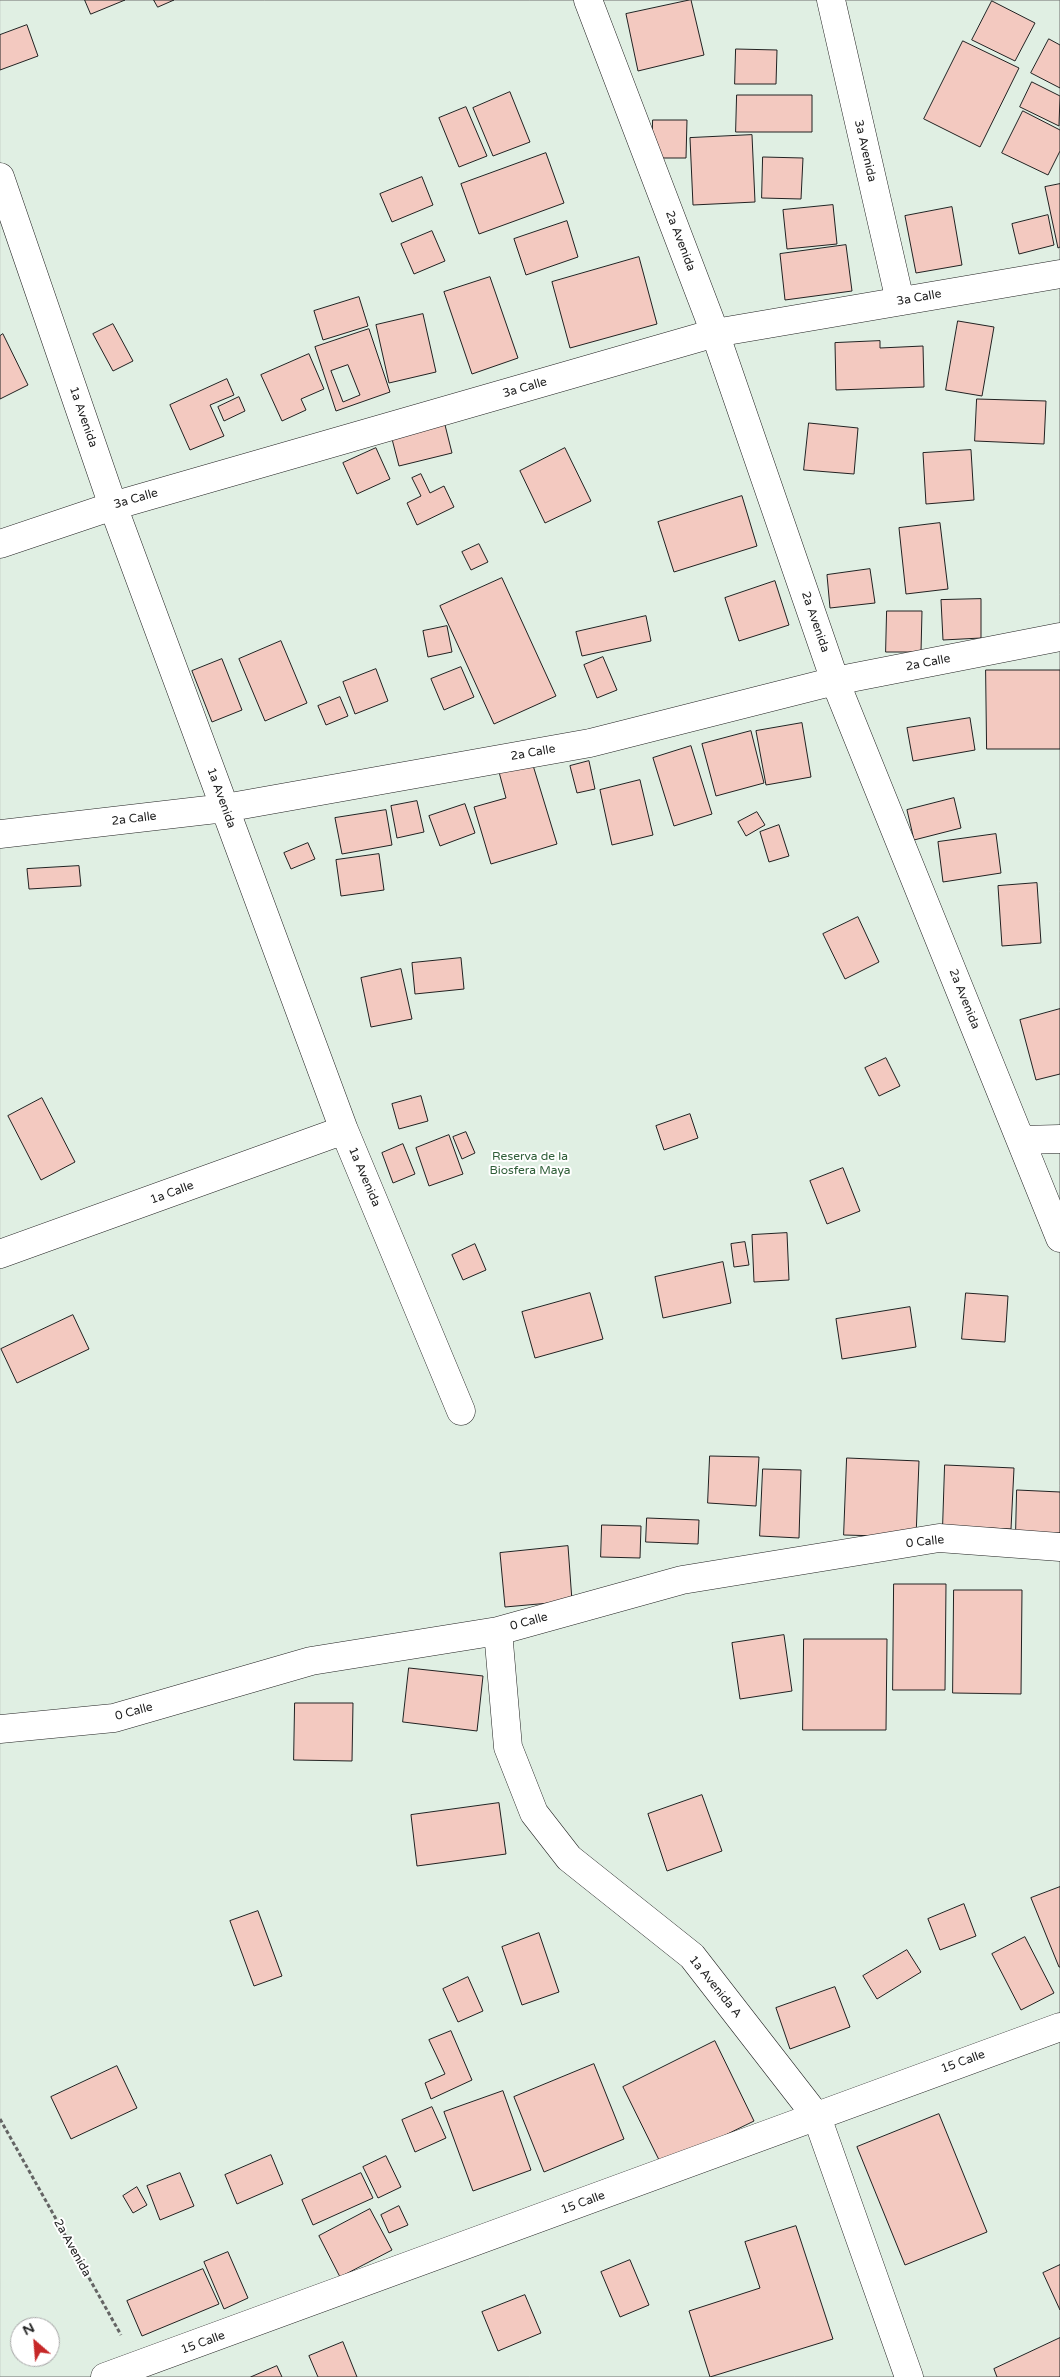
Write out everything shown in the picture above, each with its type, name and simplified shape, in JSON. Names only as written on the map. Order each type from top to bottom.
[{"type":"street","name":"2a Avenida","points":[[588,0],[715,333],[835,681],[1060,1238]]},
{"type":"street","name":"3a Avenida","points":[[831,0],[900,301]]},
{"type":"street","name":"1a Avenida","points":[[0,177],[113,506],[344,1130],[461,1411]]},
{"type":"street","name":"3a Calle","points":[[0,544],[113,506],[715,333],[1060,274]]},
{"type":"street","name":"2a Calle","points":[[0,834],[226,808],[590,743],[835,681],[1060,637]]},
{"type":"street","name":"1a Calle","points":[[0,1254],[344,1130]]},
{"type":"street","points":[[1021,1140],[1060,1139]]},
{"type":"street","name":"0 Calle","points":[[0,1730],[114,1718],[311,1661],[498,1631],[682,1580],[939,1538],[1060,1546]]},
{"type":"street","name":"1a Avenida A","points":[[498,1631],[508,1747],[534,1813],[569,1858],[692,1956],[816,2117],[909,2377]]},
{"type":"street","name":"15 Calle","points":[[105,2377],[140,2372],[1060,2026]]},
{"type":"path","name":"2a Avenida","points":[[0,2119],[140,2372]]},
{"type":"green space","name":"Reserva de la Biosfera Maya","points":[[0,0],[1060,0],[1060,2377],[0,2377]]},
{"type":"building","points":[[85,0],[125,0],[91,14]]},
{"type":"building","points":[[154,0],[174,0],[158,7]]},
{"type":"building","points":[[691,0],[704,55],[638,71],[626,14]]},
{"type":"building","points":[[992,1],[1035,23],[1015,61],[972,40]]},
{"type":"building","points":[[27,25],[38,56],[0,70],[0,35]]},
{"type":"building","points":[[1049,39],[1060,45],[1060,88],[1031,73]]},
{"type":"building","points":[[963,41],[1019,68],[980,147],[924,119]]},
{"type":"building","points":[[736,49],[777,50],[776,84],[735,84]]},
{"type":"building","points":[[1032,82],[1060,96],[1059,126],[1020,107]]},
{"type":"building","points":[[510,92],[530,142],[493,156],[473,108]]},
{"type":"building","points":[[737,95],[812,95],[812,132],[736,132]]},
{"type":"building","points":[[466,107],[487,156],[459,167],[439,118]]},
{"type":"building","points":[[1023,111],[1060,130],[1060,151],[1048,175],[1002,153]]},
{"type":"building","points":[[653,120],[687,120],[686,158],[652,158]]},
{"type":"building","points":[[752,135],[755,202],[693,205],[690,138]]},
{"type":"building","points":[[546,153],[564,203],[479,234],[461,184]]},
{"type":"building","points":[[763,157],[803,158],[801,199],[762,198]]},
{"type":"building","points":[[422,177],[433,205],[392,222],[380,194]]},
{"type":"building","points":[[1060,184],[1060,247],[1058,248],[1045,187]]},
{"type":"building","points":[[833,205],[837,244],[787,249],[783,210]]},
{"type":"building","points":[[952,207],[962,265],[916,273],[905,216]]},
{"type":"building","points":[[1048,215],[1054,245],[1019,254],[1012,224]]},
{"type":"building","points":[[567,221],[578,257],[526,275],[514,239]]},
{"type":"building","points":[[432,231],[445,261],[414,274],[401,244]]},
{"type":"building","points":[[846,245],[852,291],[785,300],[780,254]]},
{"type":"building","points":[[639,257],[657,324],[570,348],[552,282]]},
{"type":"building","points":[[490,277],[518,358],[472,374],[444,292]]},
{"type":"building","points":[[359,297],[368,326],[323,340],[314,311]]},
{"type":"building","points":[[423,314],[436,372],[389,383],[376,325]]},
{"type":"building","points":[[958,321],[994,327],[982,396],[946,390]]},
{"type":"building","points":[[113,324],[133,361],[113,371],[93,334]]},
{"type":"building","points":[[369,329],[390,392],[336,411],[315,347]]},
{"type":"building","points":[[3,334],[28,385],[0,399],[0,336]]},
{"type":"building","points":[[880,341],[880,348],[923,346],[924,387],[836,390],[835,343]]},
{"type":"building","points":[[309,354],[324,389],[301,399],[306,410],[282,421],[261,375]]},
{"type":"building","points":[[348,365],[360,395],[343,402],[331,371]]},
{"type":"building","points":[[227,379],[234,395],[210,405],[224,436],[190,450],[170,405]]},
{"type":"building","points":[[239,397],[245,411],[224,421],[218,407]]},
{"type":"building","points":[[977,399],[1046,401],[1044,444],[975,441]]},
{"type":"building","points":[[809,423],[858,428],[854,474],[804,470]]},
{"type":"building","points":[[445,425],[452,453],[399,466],[392,439]]},
{"type":"building","points":[[376,448],[390,479],[357,494],[343,463]]},
{"type":"building","points":[[565,448],[591,501],[545,523],[520,471]]},
{"type":"building","points":[[971,450],[974,500],[926,504],[923,453]]},
{"type":"building","points":[[421,474],[430,493],[444,486],[454,507],[417,525],[407,503],[421,496],[412,478]]},
{"type":"building","points":[[742,496],[757,546],[674,572],[658,522]]},
{"type":"building","points":[[940,523],[948,589],[906,594],[899,528]]},
{"type":"building","points":[[479,544],[488,562],[471,570],[462,552]]},
{"type":"building","points":[[870,569],[875,603],[830,608],[827,575]]},
{"type":"building","points":[[502,578],[556,696],[494,724],[440,606]]},
{"type":"building","points":[[775,581],[789,625],[739,641],[725,598]]},
{"type":"building","points":[[981,599],[981,638],[943,640],[941,600]]},
{"type":"building","points":[[887,611],[922,611],[921,652],[886,652]]},
{"type":"building","points":[[646,616],[651,641],[582,656],[576,632]]},
{"type":"building","points":[[447,626],[452,652],[428,657],[423,631]]},
{"type":"building","points":[[281,641],[307,703],[265,721],[239,659]]},
{"type":"building","points":[[603,657],[617,690],[597,698],[584,665]]},
{"type":"building","points":[[222,659],[242,710],[212,722],[192,671]]},
{"type":"building","points":[[461,667],[474,697],[444,710],[431,679]]},
{"type":"building","points":[[376,669],[388,701],[355,714],[343,682]]},
{"type":"building","points":[[986,670],[1060,670],[1060,749],[987,749]]},
{"type":"building","points":[[340,697],[348,716],[326,725],[318,706]]},
{"type":"building","points":[[970,718],[975,750],[913,761],[907,728]]},
{"type":"building","points":[[802,723],[811,777],[766,785],[756,731]]},
{"type":"building","points":[[751,731],[764,783],[716,796],[702,744]]},
{"type":"building","points":[[691,746],[712,814],[674,826],[653,758]]},
{"type":"building","points":[[589,761],[595,789],[577,793],[570,766]]},
{"type":"building","points":[[532,762],[557,844],[491,864],[474,807],[506,798],[499,772]]},
{"type":"building","points":[[640,780],[653,835],[612,845],[600,790]]},
{"type":"building","points":[[954,798],[961,828],[914,840],[907,810]]},
{"type":"building","points":[[417,801],[424,832],[397,838],[391,806]]},
{"type":"building","points":[[465,804],[475,833],[440,846],[429,816]]},
{"type":"building","points":[[386,810],[392,845],[342,854],[335,818]]},
{"type":"building","points":[[757,812],[765,825],[746,836],[738,822]]},
{"type":"building","points":[[779,825],[789,856],[769,862],[760,832]]},
{"type":"building","points":[[996,834],[1001,873],[943,882],[938,842]]},
{"type":"building","points":[[308,843],[315,859],[291,869],[284,853]]},
{"type":"building","points":[[379,854],[384,890],[341,896],[336,860]]},
{"type":"building","points":[[79,866],[81,886],[29,889],[27,869]]},
{"type":"building","points":[[1037,883],[1041,943],[1002,946],[998,886]]},
{"type":"building","points":[[858,917],[879,962],[845,979],[823,934]]},
{"type":"building","points":[[461,958],[464,989],[415,994],[412,963]]},
{"type":"building","points":[[401,969],[412,1019],[371,1027],[361,978]]},
{"type":"building","points":[[1060,1009],[1060,1074],[1036,1080],[1020,1020]]},
{"type":"building","points":[[886,1058],[900,1086],[879,1096],[865,1068]]},
{"type":"building","points":[[421,1096],[428,1121],[399,1129],[392,1104]]},
{"type":"building","points":[[42,1098],[75,1162],[41,1180],[8,1116]]},
{"type":"building","points":[[690,1114],[698,1138],[664,1150],[656,1126]]},
{"type":"building","points":[[466,1132],[475,1153],[462,1159],[453,1137]]},
{"type":"building","points":[[449,1135],[463,1174],[429,1186],[416,1148]]},
{"type":"building","points":[[403,1144],[415,1174],[393,1183],[382,1153]]},
{"type":"building","points":[[843,1168],[860,1211],[827,1224],[810,1181]]},
{"type":"building","points":[[787,1233],[789,1280],[754,1282],[752,1235]]},
{"type":"building","points":[[745,1242],[749,1265],[734,1267],[731,1244]]},
{"type":"building","points":[[475,1244],[486,1270],[463,1280],[452,1255]]},
{"type":"building","points":[[723,1262],[731,1303],[663,1318],[655,1277]]},
{"type":"building","points":[[590,1293],[603,1339],[535,1358],[522,1312]]},
{"type":"building","points":[[966,1293],[1008,1296],[1005,1342],[962,1339]]},
{"type":"building","points":[[910,1307],[916,1347],[842,1359],[836,1319]]},
{"type":"building","points":[[73,1315],[89,1349],[17,1383],[1,1349]]},
{"type":"building","points":[[710,1456],[759,1457],[756,1506],[708,1503]]},
{"type":"building","points":[[847,1458],[919,1461],[916,1537],[844,1535]]},
{"type":"building","points":[[945,1465],[1014,1468],[1011,1529],[943,1526]]},
{"type":"building","points":[[763,1469],[801,1470],[799,1538],[760,1536]]},
{"type":"building","points":[[1017,1490],[1060,1492],[1060,1533],[1016,1532]]},
{"type":"building","points":[[647,1518],[699,1520],[698,1544],[646,1542]]},
{"type":"building","points":[[602,1525],[641,1526],[640,1558],[601,1557]]},
{"type":"building","points":[[568,1546],[572,1601],[505,1607],[500,1553]]},
{"type":"building","points":[[894,1584],[946,1584],[945,1690],[893,1690]]},
{"type":"building","points":[[954,1590],[1022,1590],[1021,1694],[953,1693]]},
{"type":"building","points":[[784,1635],[792,1691],[740,1699],[732,1643]]},
{"type":"building","points":[[804,1639],[887,1639],[886,1730],[803,1730]]},
{"type":"building","points":[[409,1668],[483,1676],[477,1731],[403,1722]]},
{"type":"building","points":[[295,1703],[353,1703],[352,1761],[294,1760]]},
{"type":"building","points":[[702,1795],[722,1851],[667,1871],[648,1814]]},
{"type":"building","points":[[499,1803],[506,1854],[417,1866],[411,1815]]},
{"type":"building","points":[[1060,1887],[1060,1967],[1059,1967],[1031,1898]]},
{"type":"building","points":[[964,1904],[976,1936],[940,1950],[928,1919]]},
{"type":"building","points":[[258,1911],[282,1976],[254,1986],[230,1921]]},
{"type":"building","points":[[539,1933],[559,1992],[522,2005],[502,1947]]},
{"type":"building","points":[[1025,1937],[1054,1993],[1021,2010],[992,1954]]},
{"type":"building","points":[[907,1950],[921,1972],[877,1999],[863,1976]]},
{"type":"building","points":[[468,1977],[483,2011],[458,2022],[443,1989]]},
{"type":"building","points":[[835,1987],[850,2027],[790,2049],[776,2008]]},
{"type":"building","points":[[451,2031],[472,2080],[431,2099],[425,2083],[445,2074],[429,2040]]},
{"type":"building","points":[[715,2041],[754,2121],[662,2166],[623,2087]]},
{"type":"building","points":[[594,2064],[624,2139],[544,2172],[514,2097]]},
{"type":"building","points":[[117,2066],[137,2108],[71,2139],[51,2097]]},
{"type":"building","points":[[503,2091],[531,2170],[473,2191],[444,2112]]},
{"type":"building","points":[[432,2107],[446,2138],[415,2152],[402,2120]]},
{"type":"building","points":[[939,2114],[987,2232],[905,2265],[857,2147]]},
{"type":"building","points":[[271,2155],[283,2184],[237,2204],[225,2175]]},
{"type":"building","points":[[386,2156],[401,2187],[378,2198],[363,2167]]},
{"type":"building","points":[[180,2173],[194,2206],[160,2220],[147,2186]]},
{"type":"building","points":[[361,2173],[373,2198],[313,2225],[302,2200]]},
{"type":"building","points":[[137,2187],[147,2205],[133,2213],[123,2196]]},
{"type":"building","points":[[399,2206],[408,2225],[389,2233],[381,2215]]},
{"type":"building","points":[[370,2209],[392,2250],[340,2277],[319,2236]]},
{"type":"building","points":[[796,2226],[833,2339],[710,2377],[689,2311],[760,2288],[745,2242]]},
{"type":"building","points":[[228,2252],[248,2298],[224,2309],[204,2262]]},
{"type":"building","points":[[630,2260],[649,2305],[620,2317],[601,2272]]},
{"type":"building","points":[[1060,2265],[1060,2310],[1043,2273]]},
{"type":"building","points":[[203,2269],[219,2304],[142,2336],[127,2301]]},
{"type":"building","points":[[525,2295],[541,2333],[498,2351],[482,2312]]},
{"type":"building","points":[[1060,2338],[1060,2377],[997,2377],[994,2369]]},
{"type":"building","points":[[343,2342],[357,2377],[318,2377],[309,2356]]},
{"type":"building","points":[[277,2366],[282,2377],[251,2377]]}]
